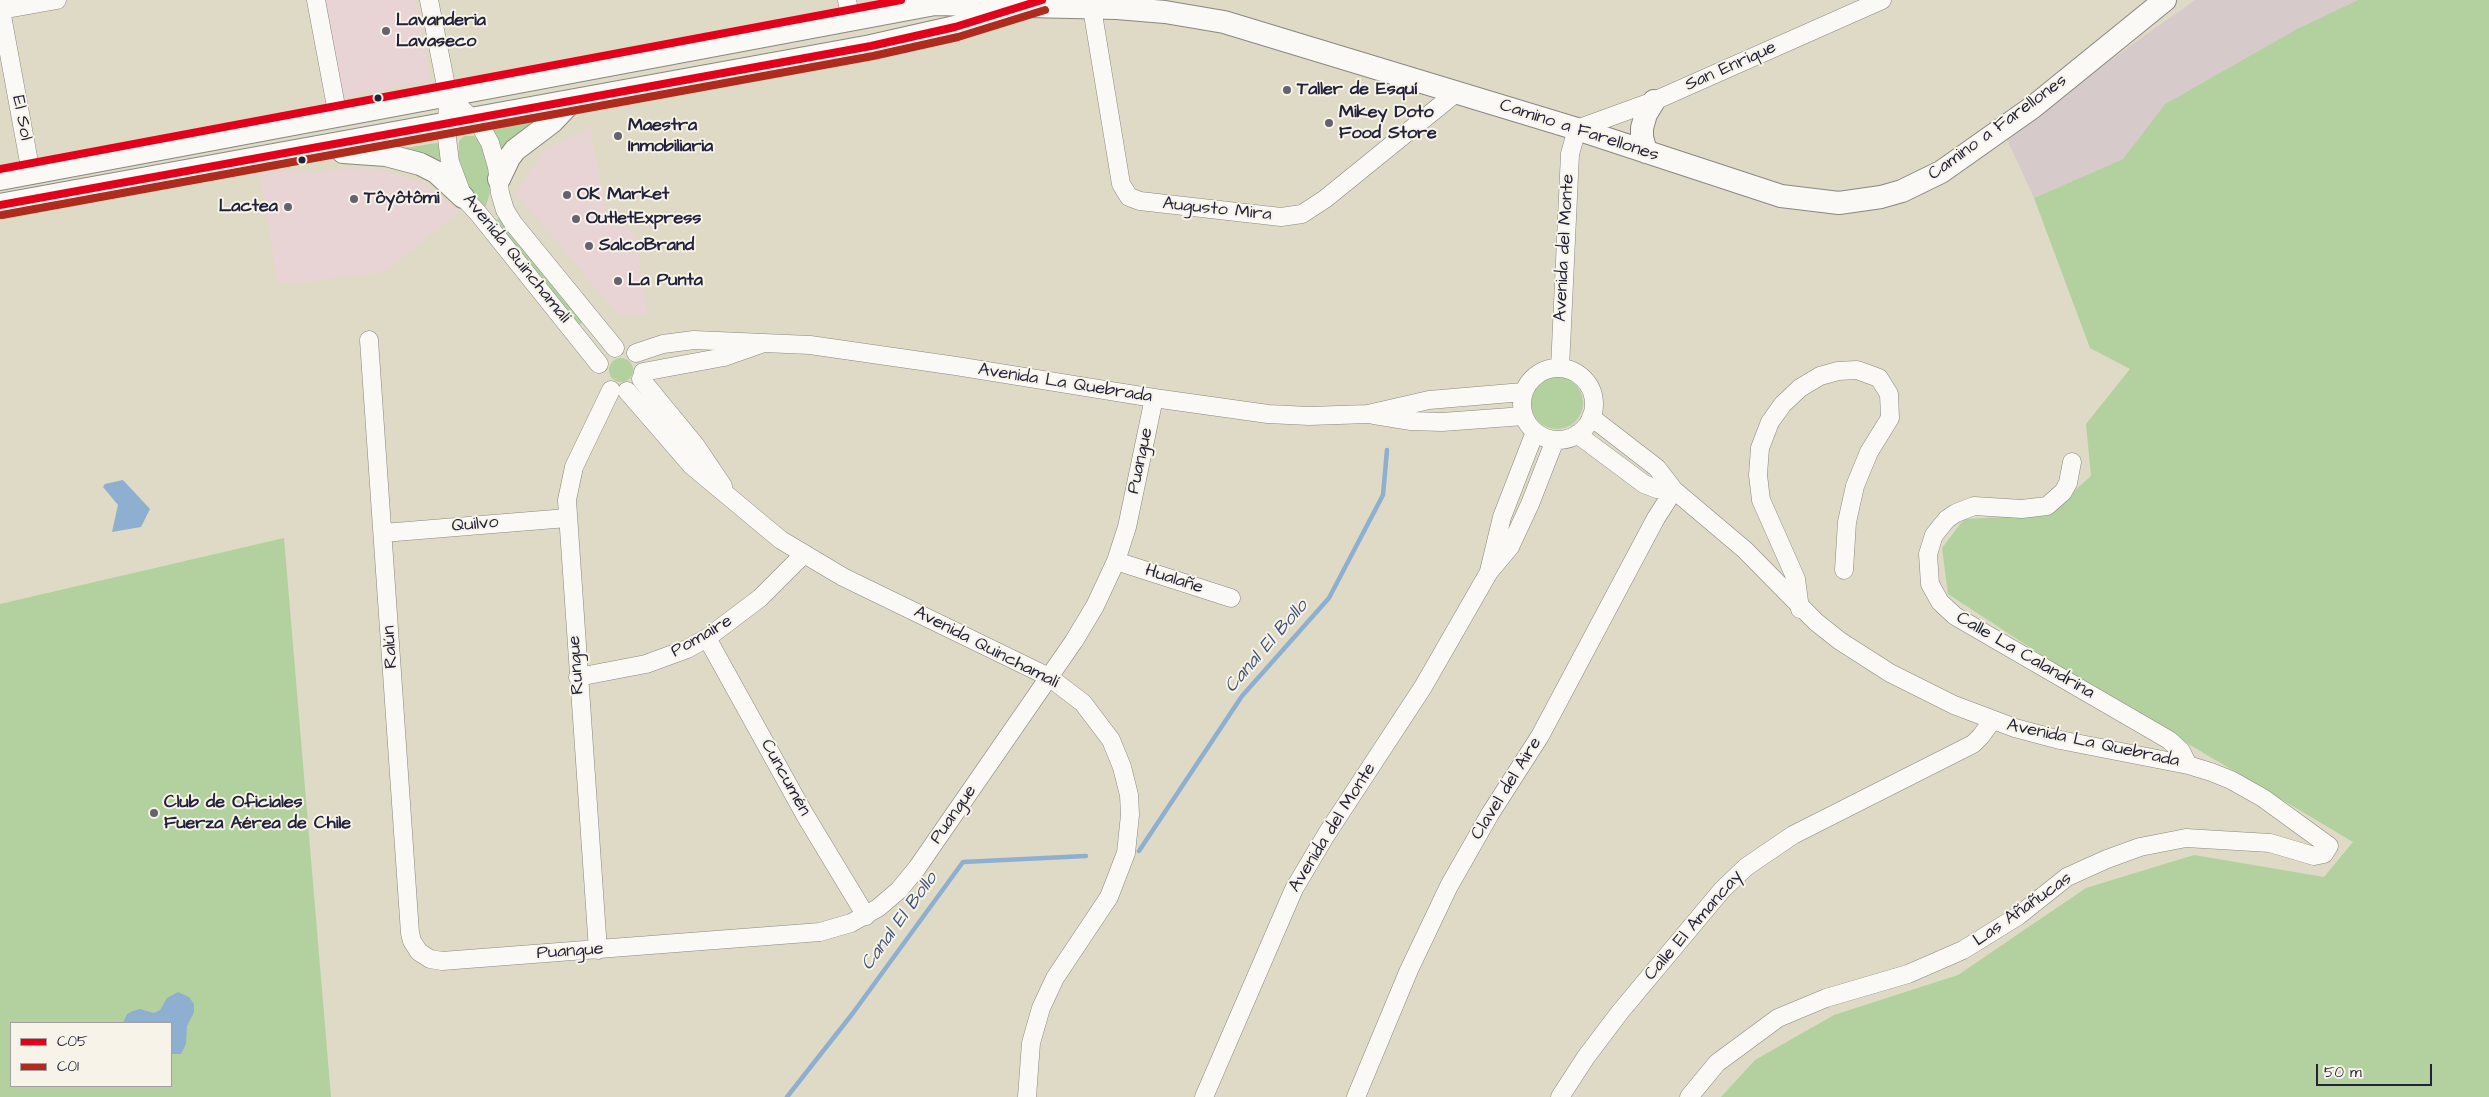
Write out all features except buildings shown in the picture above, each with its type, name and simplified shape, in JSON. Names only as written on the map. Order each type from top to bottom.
[{"type":"main road","name":"Camino a Farellones","points":[[0,179],[448,96],[849,10],[945,2],[1033,3],[1165,12],[1224,22],[1577,129],[1748,186],[1800,200],[1839,202],[1888,195],[1922,182],[1959,160],[2033,107],[2165,0]]},
{"type":"main road","points":[[0,206],[571,102],[928,34],[1033,3]]},
{"type":"main road","points":[[1646,152],[1642,128],[1646,114],[1654,101]]},
{"type":"main road","points":[[499,186],[509,158],[516,150],[552,122],[571,102]]},
{"type":"main road","points":[[312,149],[386,155],[414,162],[436,172],[471,205]]},
{"type":"street","points":[[0,8],[57,0]]},
{"type":"street","points":[[316,0],[338,117]]},
{"type":"street","points":[[429,0],[448,96]]},
{"type":"street","name":"San Enrique","points":[[1577,129],[1654,101],[1882,0]]},
{"type":"street","name":"El Sol","points":[[0,8],[31,172]]},
{"type":"street","name":"Augusto Mira","points":[[1092,8],[1121,184],[1129,197],[1140,201],[1281,217],[1302,214],[1325,200],[1457,92]]},
{"type":"street","name":"Avenida Quinchamalí","points":[[448,96],[481,127],[490,143],[505,210],[513,223],[615,348]]},
{"type":"street","name":"Avenida Quinchamalí","points":[[448,96],[450,162],[471,205],[599,364]]},
{"type":"street","name":"Avenida del Monte","points":[[1560,368],[1570,154],[1577,129]]},
{"type":"street","points":[[471,205],[486,213],[494,210],[499,203],[499,186]]},
{"type":"street","name":"Ralún","points":[[370,340],[410,932],[412,942],[419,952]]},
{"type":"street","name":"Avenida La Quebrada","points":[[636,353],[663,344],[694,340],[737,340],[762,344],[810,345],[1154,398],[1268,414],[1309,416],[1368,414],[1429,400],[1524,392]]},
{"type":"street","name":"Avenida La Quebrada","points":[[642,376],[724,357],[762,344]]},
{"type":"street","points":[[623,347],[636,353],[642,365],[642,376],[619,390],[600,379],[599,364],[608,351],[623,347]]},
{"type":"street","points":[[1560,368],[1576,373],[1588,384],[1593,400],[1591,417],[1577,434],[1554,440],[1535,432],[1524,416],[1522,408],[1524,392],[1528,384],[1541,372],[1560,368]]},
{"type":"street","points":[[1800,608],[1796,579],[1762,500],[1758,475],[1760,448],[1770,422],[1783,404],[1800,388],[1820,376],[1838,371],[1857,370],[1879,378],[1890,394],[1890,418],[1869,452],[1855,486],[1847,522],[1844,570]]},
{"type":"street","name":"Avenida Quinchamalí","points":[[642,376],[696,446],[727,493]]},
{"type":"street","name":"Avenida Quinchamalí","points":[[619,390],[682,456],[727,493],[760,524],[803,555],[842,577],[1049,677],[1083,703],[1111,740],[1124,774],[1130,814],[1126,853],[1115,885],[1101,910],[1055,978],[1041,1008],[1028,1061],[1027,1097]]},
{"type":"street","name":"Rungue","points":[[598,950],[567,518],[568,490],[574,467],[619,390]]},
{"type":"street","name":"Puangue","points":[[419,952],[430,959],[442,961],[820,932],[844,926],[866,916],[890,899],[917,868],[1049,677],[1095,606],[1116,562],[1131,511],[1154,398]]},
{"type":"street","name":"Avenida La Quebrada","points":[[1368,414],[1396,419],[1434,422],[1524,416]]},
{"type":"street","name":"Avenida La Quebrada","points":[[1591,417],[1657,468],[1674,490],[1745,550],[1800,608],[1840,641],[1890,673],[1954,705],[1992,721],[2060,740],[2188,765],[2212,772],[2249,789],[2328,846]]},
{"type":"street","name":"Avenida del Monte","points":[[1489,572],[1502,517],[1535,432]]},
{"type":"street","points":[[1577,434],[1644,484],[1658,489],[1674,490]]},
{"type":"street","name":"Avenida del Monte","points":[[1204,1097],[1294,889],[1326,835],[1424,687],[1489,572],[1510,547],[1554,440]]},
{"type":"street","name":"Calle La Calandrina","points":[[2072,462],[2069,478],[2063,492],[2047,506],[2031,509],[1974,506],[1956,513],[1947,519],[1930,544],[1927,563],[1930,584],[1940,602],[1955,616],[2169,740],[2180,751],[2188,765]]},
{"type":"street","name":"Clavel del Aire","points":[[1356,1097],[1417,953],[1449,886],[1490,814],[1540,736],[1656,518],[1674,490]]},
{"type":"street","name":"Quilvo","points":[[383,533],[567,518]]},
{"type":"street","name":"Pomaire","points":[[578,677],[646,664],[687,649],[707,638],[760,598],[803,555]]},
{"type":"street","name":"Hualañe","points":[[1116,562],[1231,598]]},
{"type":"street","name":"Cuncumén","points":[[707,638],[805,816],[866,916]]},
{"type":"street","name":"Calle El Amancay","points":[[1560,1097],[1586,1057],[1620,1012],[1722,890],[1746,867],[1793,835],[1972,744],[1981,736],[1992,721]]},
{"type":"street","name":"Las Añañucas","points":[[1689,1097],[1717,1063],[1778,1018],[1826,998],[1908,974],[1963,950],[2018,916],[2067,877],[2107,859],[2140,847],[2186,838],[2270,843],[2314,856],[2324,854],[2328,846]]},
{"type":"shaded area","points":[[324,0],[416,0],[430,80],[342,98]]},
{"type":"shaded area","points":[[2195,0],[2358,0],[2297,29],[2165,104],[2123,159],[2034,198],[2005,135]]},
{"type":"shaded area","points":[[590,128],[607,213],[636,235],[647,315],[619,316],[515,194],[545,150]]},
{"type":"shaded area","points":[[375,169],[418,181],[458,209],[457,214],[384,272],[278,285],[260,173]]},
{"type":"green space","points":[[2358,0],[2489,0],[2489,1097],[1721,1097],[1755,1060],[1834,1015],[1958,975],[2086,888],[2194,855],[2324,877],[2353,842],[2066,671],[1948,594],[1942,548],[1964,519],[2047,515],[2091,476],[2086,424],[2130,369],[2090,348],[2034,198],[2123,159],[2165,104],[2297,29]]},
{"type":"green space","points":[[546,119],[503,158],[489,127]]},
{"type":"green space","points":[[464,136],[474,136],[480,142],[490,166],[491,189],[486,206],[483,209],[466,188],[458,164],[459,141]]},
{"type":"green space","points":[[443,142],[440,160],[443,171],[393,150]]},
{"type":"green space","points":[[499,218],[585,320],[578,326],[493,223]]},
{"type":"green space","points":[[621,358],[626,359],[632,365],[632,375],[626,381],[621,382],[616,381],[610,375],[609,370],[610,365],[616,359]]},
{"type":"green space","points":[[1552,377],[1562,377],[1572,381],[1579,388],[1583,403],[1579,418],[1572,425],[1562,429],[1552,429],[1542,425],[1535,418],[1531,408],[1531,398],[1535,388],[1542,381]]},
{"type":"green space","name":"Club de Oficiales Fuerza Aérea de Chile","points":[[284,538],[331,1097],[0,1097],[0,604]]},
{"type":"water","points":[[123,480],[150,509],[141,527],[112,532],[118,505],[103,487],[105,484]]},
{"type":"water","points":[[178,992],[189,997],[194,1004],[194,1012],[187,1026],[186,1044],[181,1054],[172,1054],[172,1022],[123,1022],[127,1014],[133,1011],[140,1009],[154,1013],[160,1010],[167,998]]},
{"type":"waterway","name":"Canal El Bollo","points":[[1139,851],[1242,696],[1329,598],[1383,495],[1387,450]]},
{"type":"waterway","name":"Canal El Bollo","points":[[787,1097],[853,1013],[963,862],[1086,856]]},
{"type":"transit line","points":[[0,169],[901,0]]},
{"type":"transit line","name":"C05","points":[[0,205],[871,46],[955,27],[1042,0]]},
{"type":"transit line","name":"C01","points":[[2,215],[873,56],[958,37],[1045,10]]},
{"type":"place","name":"Lavanderia Lavaseco","points":[[386,31]]},
{"type":"place","name":"Taller de Esquí","points":[[1287,90]]},
{"type":"place","name":"Mikey Doto Food Store","points":[[1329,123]]},
{"type":"place","name":"Maestra Inmobiliaria","points":[[618,136]]},
{"type":"place","name":"OK Market","points":[[567,195]]},
{"type":"place","name":"Tôyôtômi","points":[[354,199]]},
{"type":"place","name":"Lactea","points":[[288,207]]},
{"type":"place","name":"OutletExpress","points":[[576,219]]},
{"type":"place","name":"SalcoBrand","points":[[589,246]]},
{"type":"place","name":"La Punta","points":[[618,281]]},
{"type":"place","name":"Club de Oficiales Fuerza Aérea de Chile","points":[[154,813]]}]
